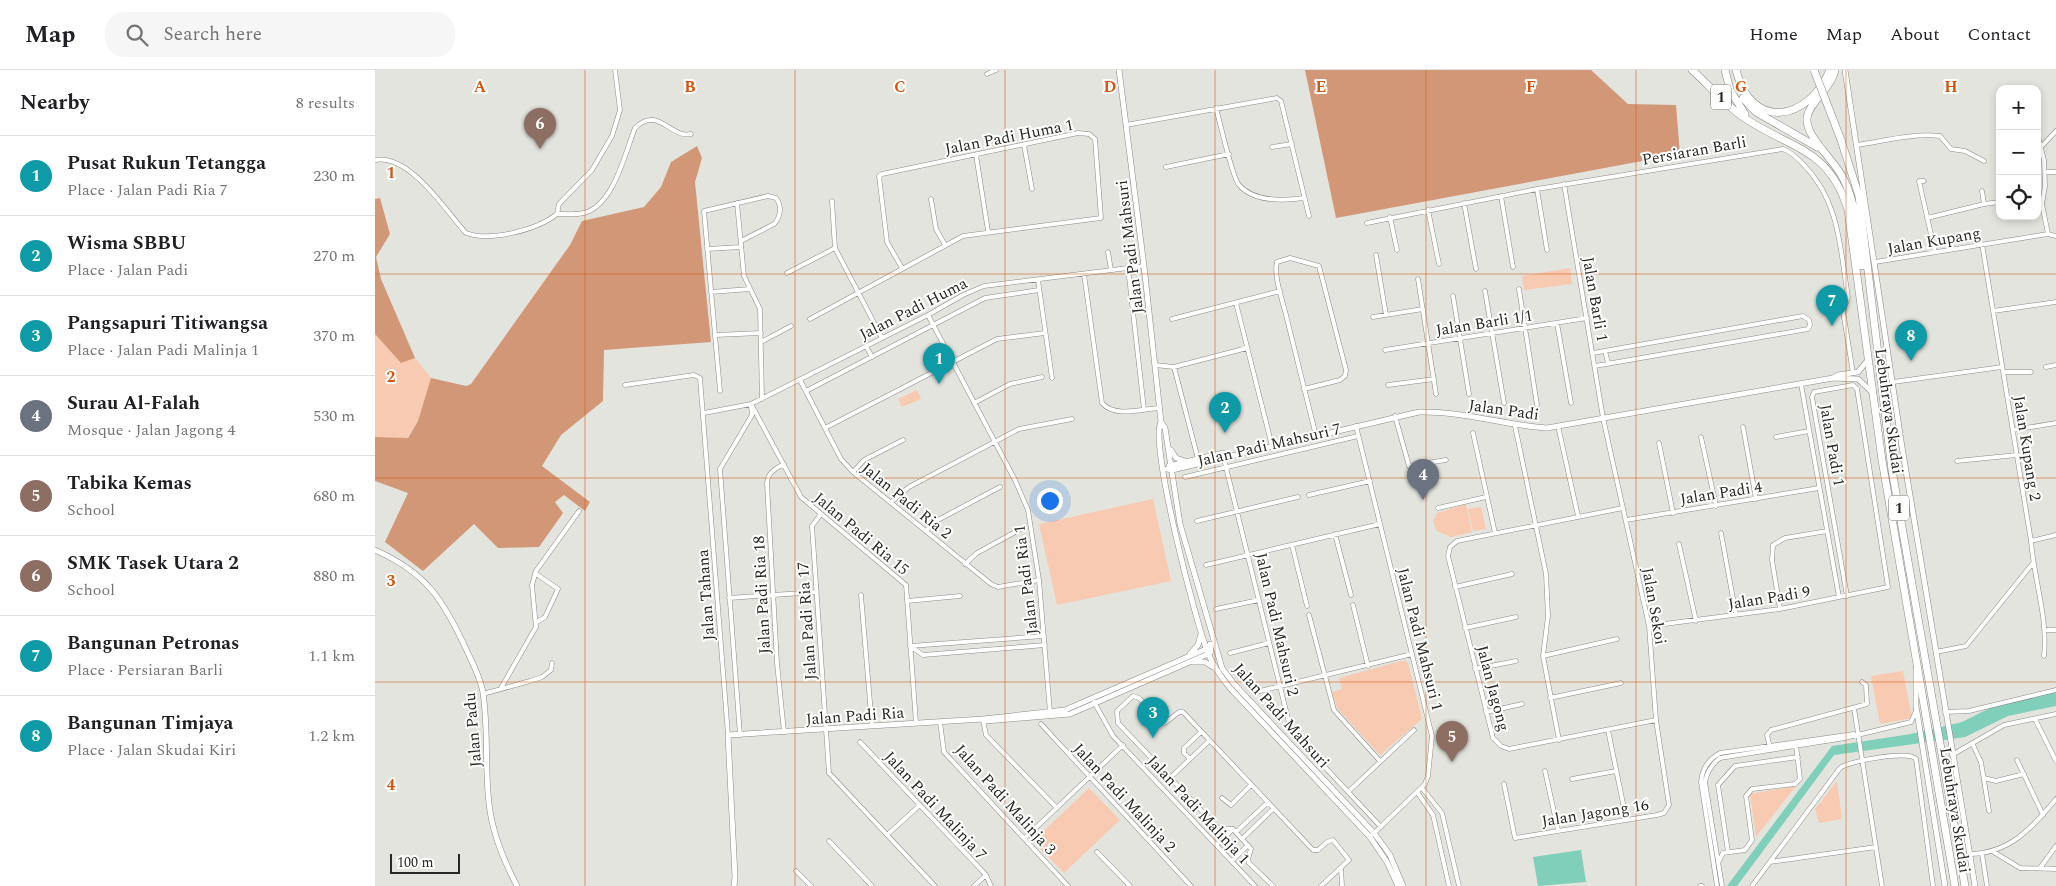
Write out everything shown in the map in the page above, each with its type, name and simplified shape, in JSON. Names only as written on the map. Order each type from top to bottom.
[{"type":"highway","name":"Lebuhraya Skudai","points":[[1692,70],[1751,122],[1819,160],[1843,194],[1848,210],[1873,392],[1955,886]]},
{"type":"highway","points":[[1725,70],[1730,90],[1751,122]]},
{"type":"highway","points":[[1735,70],[1739,83],[1750,100],[1760,107],[1777,112],[1789,112],[1808,103],[1821,88],[1830,70]]},
{"type":"highway","points":[[1735,70],[1738,89],[1750,107],[1808,140],[1828,154]]},
{"type":"highway","name":"Lebuhraya Skudai","points":[[1814,70],[1841,140],[1859,196],[1892,470],[1965,886]]},
{"type":"highway","points":[[1835,70],[1829,87],[1807,116],[1809,131],[1828,154],[1844,179],[1850,195],[1865,284],[1870,295]]},
{"type":"street","points":[[557,214],[559,204],[593,170],[612,136],[620,110],[615,70]]},
{"type":"street","points":[[987,74],[996,70]]},
{"type":"street","name":"Jalan Padi Mahsuri","points":[[1119,70],[1144,266],[1161,422],[1159,429],[1169,505],[1201,632],[1215,669],[1230,688],[1372,835],[1398,886]]},
{"type":"street","points":[[1845,70],[1952,754],[1975,886]]},
{"type":"street","points":[[1127,125],[1277,98],[1281,101],[1309,216]]},
{"type":"street","points":[[1216,108],[1238,184],[1253,196],[1288,201],[1304,198]]},
{"type":"street","points":[[375,160],[382,159],[397,162],[413,173],[466,233],[475,237],[485,237],[528,229],[547,222],[557,214],[585,212],[595,207],[603,200],[618,176],[635,128],[640,123],[649,120],[662,121],[675,131],[686,135],[691,134]]},
{"type":"street","points":[[2048,234],[2042,204],[2045,172],[2042,146],[2056,131]]},
{"type":"street","name":"Jalan Padi Huma 1","points":[[902,268],[887,242],[879,176],[1078,133],[1089,134],[1095,139],[1101,218],[988,231]]},
{"type":"street","points":[[1857,146],[1929,134],[1939,136],[1951,149],[1965,151],[1984,160]]},
{"type":"street","points":[[1272,147],[1292,144]]},
{"type":"street","points":[[1024,145],[1032,189]]},
{"type":"street","name":"Persiaran Barli","points":[[1367,223],[1564,184],[1669,170],[1700,162],[1783,149],[1796,157],[1822,187],[1832,205],[1848,297],[1843,311],[1853,373]]},
{"type":"street","points":[[1166,167],[1229,154]]},
{"type":"street","points":[[810,319],[859,294],[945,245],[971,233],[988,231],[976,155]]},
{"type":"street","points":[[2045,172],[2056,172]]},
{"type":"street","points":[[1924,181],[1919,181],[1935,252]]},
{"type":"street","name":"Jalan Barli 1","points":[[1564,184],[1572,219],[1603,418]]},
{"type":"street","points":[[1537,189],[1547,250]]},
{"type":"street","points":[[1982,190],[1984,204]]},
{"type":"street","points":[[720,391],[704,209],[768,196],[776,198],[780,213],[774,224],[741,240]]},
{"type":"street","points":[[1501,196],[1513,267]]},
{"type":"street","points":[[931,199],[935,229],[945,245]]},
{"type":"street","points":[[832,201],[835,248],[882,338]]},
{"type":"street","points":[[1927,218],[1996,202]]},
{"type":"street","points":[[737,203],[744,276],[760,310],[762,399]]},
{"type":"street","points":[[1463,203],[1476,269]]},
{"type":"street","points":[[1428,210],[1439,264]]},
{"type":"street","points":[[1391,217],[1397,250]]},
{"type":"street","name":"Jalan Kupang","points":[[1875,262],[2048,234],[2056,236]]},
{"type":"street","name":"Jalan Kupang 2","points":[[1982,244],[2031,540],[2033,563],[2046,630],[2044,656]]},
{"type":"street","points":[[707,250],[741,247]]},
{"type":"street","points":[[787,273],[835,248]]},
{"type":"street","points":[[1109,252],[1111,270]]},
{"type":"street","points":[[1376,255],[1386,315]]},
{"type":"street","points":[[1304,389],[1339,380],[1345,376],[1346,370],[1319,266],[1290,258],[1277,262],[1275,267],[1304,389],[1316,436]]},
{"type":"street","name":"Jalan Padi Huma","points":[[704,413],[751,404],[928,315],[963,294],[984,286],[1144,266]]},
{"type":"street","name":"Jalan Padi Mahsuri","points":[[1128,268],[1144,409]]},
{"type":"street","points":[[1084,274],[1100,399],[1105,406],[1118,411],[1159,408]]},
{"type":"street","points":[[1418,279],[1436,394]]},
{"type":"street","points":[[1038,280],[1052,378]]},
{"type":"street","points":[[711,292],[750,289]]},
{"type":"street","points":[[1519,289],[1537,405]]},
{"type":"street","name":"Jalan Padi Huma","points":[[806,391],[985,298],[1039,290]]},
{"type":"street","points":[[1485,290],[1504,403]]},
{"type":"street","points":[[1172,319],[1281,291]]},
{"type":"street","points":[[1453,296],[1469,394]]},
{"type":"street","points":[[1993,311],[2056,302]]},
{"type":"street","points":[[1235,303],[1271,446]]},
{"type":"street","points":[[1373,317],[1423,310]]},
{"type":"street","name":"Jalan Padi Ria 1","points":[[928,315],[1028,510],[1039,580],[1050,714]]},
{"type":"street","points":[[1593,353],[1803,316],[1809,320],[1810,325],[1808,329],[1595,366]]},
{"type":"street","name":"Jalan Barli 1/1","points":[[1385,350],[1587,318]]},
{"type":"street","points":[[1557,323],[1571,403]]},
{"type":"street","points":[[761,342],[791,326]]},
{"type":"street","points":[[825,428],[997,339],[1045,332]]},
{"type":"street","points":[[715,335],[761,333]]},
{"type":"street","points":[[866,346],[872,357]]},
{"type":"street","points":[[1155,365],[1174,367],[1247,348]]},
{"type":"street","points":[[1605,350],[1608,363]]},
{"type":"street","name":"Jalan Padi","points":[[1833,378],[1838,375],[1861,370],[1868,360]]},
{"type":"street","points":[[2045,367],[2056,365]]},
{"type":"street","points":[[1174,367],[1198,459]]},
{"type":"street","points":[[1893,382],[2003,369],[2031,372]]},
{"type":"street","name":"Jalan Tahana","points":[[625,385],[698,376],[704,413],[728,735],[734,886]]},
{"type":"street","points":[[974,403],[1010,384],[1042,378]]},
{"type":"street","name":"Jalan Padi","points":[[1170,468],[1185,462],[1232,456],[1395,416],[1437,412],[1515,426],[1547,428],[1833,378],[1858,379],[1873,392]]},
{"type":"street","points":[[1388,385],[1434,379]]},
{"type":"street","name":"Jalan Padi Ria 2","points":[[800,380],[841,459],[853,472],[965,564],[995,586],[1039,580]]},
{"type":"street","points":[[1801,384],[1839,597]]},
{"type":"street","name":"Jalan Padi 1","points":[[1847,596],[1812,397],[1814,392],[1853,385],[1856,387],[1889,585]]},
{"type":"street","points":[[740,734],[720,468],[752,415],[751,404]]},
{"type":"street","name":"Jalan Padi Ria 15","points":[[751,404],[801,497],[904,583],[916,723]]},
{"type":"street","points":[[1395,416],[1409,466],[1446,460]]},
{"type":"street","name":"Jalan Sekoi","points":[[1603,418],[1649,626],[1656,720],[1669,800]]},
{"type":"street","points":[[891,502],[909,487],[1019,429],[1072,419]]},
{"type":"street","name":"Jalan Padi Mahsuri","points":[[1161,422],[1165,428],[1180,524],[1218,662],[1234,684],[1390,855],[1403,886]]},
{"type":"street","points":[[2013,430],[2056,422]]},
{"type":"street","name":"Jalan Padi Mahsuri 1","points":[[1356,426],[1432,736],[1428,776],[1422,788]]},
{"type":"street","points":[[1515,426],[1537,525],[1548,591],[1547,624],[1543,656],[1559,740]]},
{"type":"street","points":[[1558,426],[1578,516]]},
{"type":"street","points":[[1743,427],[1756,499]]},
{"type":"street","points":[[1159,429],[1170,468],[1169,505]]},
{"type":"street","points":[[1776,436],[1809,431]]},
{"type":"street","points":[[1473,433],[1495,533],[1623,508]]},
{"type":"street","name":"Jalan Padi Mahsuri 7","points":[[1185,477],[1358,436]]},
{"type":"street","points":[[1701,437],[1716,506]]},
{"type":"street","points":[[853,472],[864,460],[903,440]]},
{"type":"street","points":[[1659,443],[1673,512]]},
{"type":"street","points":[[1168,446],[1176,458],[1185,462]]},
{"type":"street","name":"Jalan Padi","points":[[1170,468],[1224,456]]},
{"type":"street","name":"Jalan Padi Mahsuri 2","points":[[1224,456],[1292,734],[1381,826]]},
{"type":"street","points":[[1957,461],[2017,456]]},
{"type":"street","name":"Jalan Padi Ria 18","points":[[784,464],[772,472],[767,480],[773,595],[784,732]]},
{"type":"street","points":[[1309,495],[1370,481]]},
{"type":"street","points":[[926,531],[936,521],[1000,487]]},
{"type":"street","name":"Jalan Padi 4","points":[[1626,520],[1819,488]]},
{"type":"street","points":[[1197,521],[1298,497]]},
{"type":"street","points":[[1438,508],[1486,497]]},
{"type":"street","points":[[501,688],[533,633],[537,622],[532,599],[532,585],[535,573],[579,511]]},
{"type":"street","name":"Jalan Padi Ria 17","points":[[821,514],[812,526],[830,776],[935,886]]},
{"type":"street","points":[[1206,565],[1380,524]]},
{"type":"street","points":[[965,564],[977,553],[1019,530]]},
{"type":"street","points":[[1779,609],[1772,560],[1773,545],[1785,538],[1827,531]]},
{"type":"street","name":"Jalan Jagong","points":[[1495,533],[1457,541],[1450,547],[1448,556],[1493,738],[1509,750],[1656,720]]},
{"type":"street","points":[[1721,533],[1736,615]]},
{"type":"street","points":[[1335,534],[1351,595]]},
{"type":"street","points":[[2031,540],[2056,535]]},
{"type":"street","points":[[1679,544],[1696,621]]},
{"type":"street","points":[[1292,545],[1307,606]]},
{"type":"street","name":"Jalan Padu","points":[[375,550],[405,567],[438,596],[476,672],[483,694],[490,810],[503,857],[517,886]]},
{"type":"street","points":[[1936,652],[1966,646],[2033,563]]},
{"type":"street","points":[[535,573],[558,589],[545,617],[537,622]]},
{"type":"street","points":[[1455,587],[1512,574]]},
{"type":"street","name":"Jalan Padi 9","points":[[1649,626],[1779,609],[1886,589],[1889,585]]},
{"type":"street","points":[[729,598],[817,592]]},
{"type":"street","points":[[861,595],[871,726]]},
{"type":"street","points":[[907,601],[960,596]]},
{"type":"street","points":[[1217,609],[1259,600]]},
{"type":"street","points":[[1353,605],[1368,666]]},
{"type":"street","points":[[1309,615],[1333,710],[1380,761]]},
{"type":"street","points":[[1205,616],[1208,651],[1218,662]]},
{"type":"street","points":[[1465,628],[1516,617]]},
{"type":"street","points":[[2046,630],[2056,630]]},
{"type":"street","points":[[1187,660],[1199,645],[1201,632]]},
{"type":"street","points":[[910,646],[1044,636]]},
{"type":"street","points":[[1032,637],[1033,646]]},
{"type":"street","points":[[1543,656],[1617,639]]},
{"type":"street","points":[[1230,653],[1269,643]]},
{"type":"street","points":[[910,646],[923,654],[1045,645]]},
{"type":"street","name":"Jalan Padi Ria","points":[[728,735],[1070,714],[1094,701],[1208,651]]},
{"type":"street","points":[[1256,692],[1412,654]]},
{"type":"street","points":[[1187,660],[1205,662],[1215,669]]},
{"type":"street","points":[[1918,660],[1915,673],[1916,706],[1945,886]]},
{"type":"street","points":[[1475,669],[1516,661]]},
{"type":"street","points":[[483,694],[542,677],[551,670],[552,663]]},
{"type":"street","points":[[1770,748],[1768,732],[1854,708],[1868,702],[1866,686],[1862,682]]},
{"type":"street","points":[[1550,698],[1621,683]]},
{"type":"street","points":[[1946,712],[1969,711],[2056,690]]},
{"type":"street","points":[[1273,886],[1249,863],[1248,859],[1251,848],[1242,838],[1234,831],[1218,828],[1118,723],[1117,712],[1136,696],[1162,722],[1167,722],[1177,713],[1183,712],[1313,850],[1317,850],[1333,840],[1349,858],[1321,886]]},
{"type":"street","name":"Jalan Padi Malinja 1","points":[[1094,701],[1111,733],[1255,886]]},
{"type":"street","points":[[1486,712],[1522,704]]},
{"type":"street","points":[[1717,886],[1701,775],[1713,757],[1720,753],[1796,746],[1859,736],[1911,722],[1916,706]]},
{"type":"street","points":[[1854,708],[1882,886]]},
{"type":"street","points":[[1952,754],[1973,745],[2004,725],[2056,714]]},
{"type":"street","points":[[983,719],[986,735],[1057,808]]},
{"type":"street","points":[[2035,719],[2056,761]]},
{"type":"street","name":"Jalan Padi Malinja 3","points":[[940,722],[944,752],[1068,886]]},
{"type":"street","name":"Jalan Padi Malinja 2","points":[[1041,724],[1191,886]]},
{"type":"street","points":[[1348,792],[1414,730]]},
{"type":"street","points":[[1608,730],[1626,818]]},
{"type":"street","points":[[1190,759],[1184,753],[1184,748],[1201,732]]},
{"type":"street","points":[[1722,886],[1705,782],[1708,772],[1720,758],[1795,741],[1859,736]]},
{"type":"street","points":[[1171,777],[1209,741]]},
{"type":"street","points":[[1725,853],[1745,850],[1752,840],[1746,796],[1748,792],[1752,789],[1798,782],[1802,776],[1795,741]]},
{"type":"street","name":"Jalan Padi Malinja 7","points":[[860,742],[986,875],[991,886]]},
{"type":"street","points":[[1973,745],[1981,762],[1989,811]]},
{"type":"street","points":[[1025,838],[1123,746]]},
{"type":"street","points":[[1752,886],[1840,768],[1863,761],[1913,755],[1933,886]]},
{"type":"street","points":[[1718,864],[1725,853],[1718,784],[1735,766],[1798,757]]},
{"type":"street","points":[[2017,760],[2043,815]]},
{"type":"street","points":[[1545,771],[1558,830]]},
{"type":"street","points":[[1572,779],[1616,771]]},
{"type":"street","points":[[1984,778],[1995,781],[2024,774]]},
{"type":"street","name":"Jalan Jagong 16","points":[[1504,784],[1515,838],[1626,818],[1661,814],[1668,808],[1669,800]]},
{"type":"street","points":[[1222,798],[1231,804],[1251,785]]},
{"type":"street","points":[[1372,835],[1422,788],[1442,813],[1459,886]]},
{"type":"street","points":[[1417,792],[1433,815],[1449,886]]},
{"type":"street","points":[[1969,854],[1982,854],[2001,849],[2021,836],[2043,815],[2056,798]]},
{"type":"street","points":[[1216,845],[1267,803]]},
{"type":"street","points":[[887,835],[920,805]]},
{"type":"street","points":[[1242,838],[1273,809]]},
{"type":"street","points":[[1433,815],[1442,813]]},
{"type":"street","points":[[1924,822],[1933,820]]},
{"type":"street","points":[[829,840],[872,886]]},
{"type":"street","points":[[1715,844],[1725,853]]},
{"type":"street","points":[[1232,861],[1248,846]]},
{"type":"street","points":[[2041,868],[2056,846]]},
{"type":"street","points":[[1770,862],[1876,847]]},
{"type":"street","points":[[1992,851],[2020,868],[2056,869]]},
{"type":"street","points":[[1097,852],[1129,886]]},
{"type":"street","points":[[1982,854],[1987,886]]},
{"type":"street","points":[[1341,868],[1342,886]]},
{"type":"street","points":[[796,871],[811,886]]},
{"type":"street","points":[[974,886],[986,875]]},
{"type":"shaded area","points":[[1305,70],[1591,70],[1628,104],[1676,105],[1680,154],[1336,218]]},
{"type":"shaded area","points":[[697,146],[702,158],[695,182],[711,342],[604,350],[603,401],[561,435],[542,466],[590,502],[585,511],[564,495],[555,502],[563,513],[539,547],[498,548],[474,524],[423,571],[385,542],[408,493],[375,481],[375,437],[408,438],[418,421],[431,378],[466,386],[471,384],[570,245],[582,221],[644,207],[661,187],[671,162]]},
{"type":"shaded area","points":[[380,198],[390,234],[376,257],[381,279],[415,358],[401,363],[375,334],[375,199]]},
{"type":"shaded area","points":[[1570,268],[1572,284],[1524,290],[1522,276]]},
{"type":"shaded area","points":[[375,334],[401,363],[415,358],[431,378],[418,421],[407,438],[375,437]]},
{"type":"shaded area","points":[[917,390],[921,399],[902,407],[898,399]]},
{"type":"shaded area","points":[[1153,499],[1171,581],[1057,605],[1039,524]]},
{"type":"shaded area","points":[[1466,504],[1472,532],[1451,537],[1437,531],[1433,521],[1437,513]]},
{"type":"shaded area","points":[[1481,507],[1486,529],[1473,531],[1468,509]]},
{"type":"shaded area","points":[[1405,660],[1408,663],[1422,719],[1380,755],[1337,708],[1332,692],[1342,689],[1339,678]]},
{"type":"shaded area","points":[[1903,671],[1912,718],[1880,724],[1871,676]]},
{"type":"shaded area","points":[[2056,691],[2056,706],[2008,716],[1965,737],[1834,755],[1737,886],[1727,886],[1832,746],[1911,734],[1962,722],[1992,707]]},
{"type":"shaded area","points":[[1837,781],[1842,819],[1819,823],[1815,809]]},
{"type":"shaded area","points":[[1796,786],[1756,837],[1750,794]]},
{"type":"shaded area","points":[[1089,788],[1120,820],[1064,873],[1033,841]]},
{"type":"shaded area","points":[[1581,850],[1586,882],[1538,886],[1533,857]]},
{"type":"place","name":"SMK Tasek Utara 2","points":[[540,149]]},
{"type":"place","name":"Bangunan Petronas","points":[[1832,326]]},
{"type":"place","name":"Bangunan Timjaya","points":[[1911,361]]},
{"type":"place","name":"Pusat Rukun Tetangga","points":[[939,384]]},
{"type":"place","name":"Wisma SBBU","points":[[1225,433]]},
{"type":"place","name":"Surau Al-Falah","points":[[1423,500]]},
{"type":"place","name":"Pangsapuri Titiwangsa","points":[[1153,738]]},
{"type":"place","name":"Tabika Kemas","points":[[1452,762]]}]
